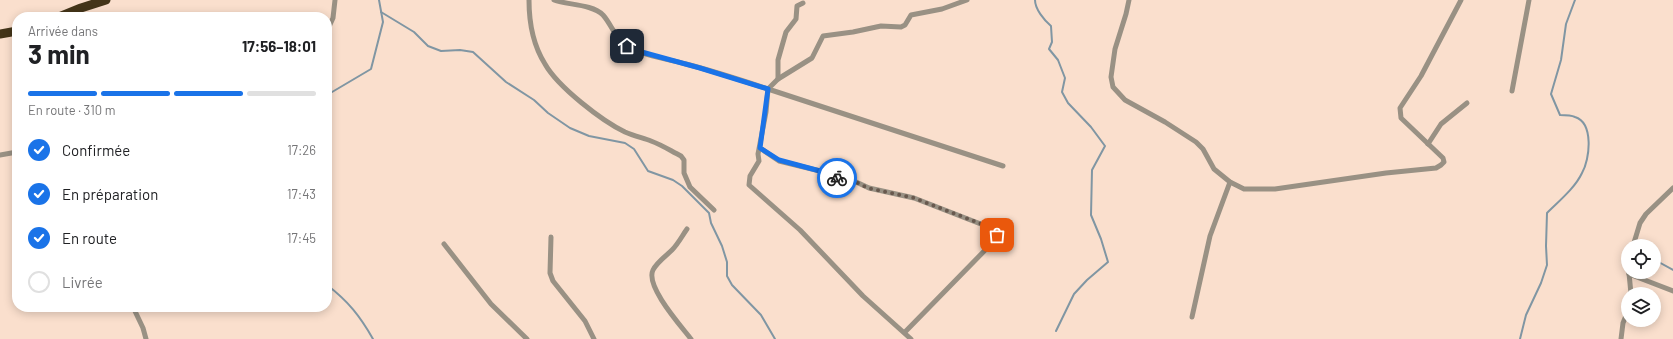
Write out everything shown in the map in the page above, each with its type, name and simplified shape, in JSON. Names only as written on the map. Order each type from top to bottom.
[{"type":"highway","points":[[71,12],[106,0]]},
{"type":"highway","points":[[0,34],[12,32]]},
{"type":"street","points":[[332,20],[335,0]]},
{"type":"street","points":[[529,0],[530,25],[541,57],[548,69],[586,107],[603,119],[625,132],[652,141],[681,156],[684,160],[684,173],[690,187],[714,210]]},
{"type":"street","points":[[554,0],[599,12],[603,15],[621,41],[627,46],[638,51],[768,89],[1003,166]]},
{"type":"street","points":[[911,339],[863,296],[800,230],[749,185],[748,179],[759,160],[758,154],[768,89],[778,79],[811,60],[823,36],[881,26],[901,27],[905,25],[911,15],[942,9],[967,0]]},
{"type":"street","points":[[1129,0],[1115,49],[1111,77],[1113,87],[1125,100],[1165,122],[1196,142],[1203,149],[1214,169],[1230,182],[1244,189],[1275,189],[1386,173],[1436,168],[1441,165],[1444,162],[1443,158],[1401,118],[1400,108],[1420,76],[1461,0]]},
{"type":"street","points":[[1512,91],[1529,0]]},
{"type":"street","points":[[778,79],[778,60],[786,32],[788,27],[795,22],[797,6],[803,3]]},
{"type":"street","points":[[1428,144],[1441,124],[1467,103]]},
{"type":"street","points":[[760,148],[779,160],[820,171],[839,179],[854,181],[868,188],[914,198],[992,228],[995,231],[997,235],[995,240],[904,332]]},
{"type":"street","points":[[0,155],[12,153]]},
{"type":"street","points":[[1192,317],[1212,230],[1230,182]]},
{"type":"street","points":[[1635,239],[1640,223],[1646,214],[1673,188]]},
{"type":"street","points":[[686,229],[674,248],[653,271],[652,277],[656,290],[663,302],[691,339]]},
{"type":"street","points":[[551,237],[550,273],[553,281],[585,322],[594,339]]},
{"type":"street","points":[[444,244],[491,304],[527,339]]},
{"type":"street","points":[[1644,279],[1673,291]]},
{"type":"street","points":[[135,312],[143,328],[146,339]]},
{"type":"street","points":[[1621,339],[1622,327]]},
{"type":"waterway","points":[[332,92],[371,69],[383,22],[379,0]]},
{"type":"waterway","points":[[1035,0],[1040,14],[1051,26],[1052,42],[1049,49],[1058,60],[1065,78],[1062,92],[1068,103],[1091,127],[1105,146],[1092,170],[1091,215],[1101,239],[1108,262],[1087,280],[1074,294],[1056,331]]},
{"type":"waterway","points":[[1520,339],[1526,315],[1541,283],[1547,265],[1547,213],[1579,179],[1587,159],[1589,142],[1585,126],[1575,117],[1570,115],[1560,115],[1551,94],[1561,60],[1566,24],[1575,0]]},
{"type":"waterway","points":[[381,12],[414,32],[428,46],[441,51],[460,50],[473,52],[506,82],[534,100],[548,113],[570,128],[589,136],[625,143],[634,149],[648,171],[673,180],[682,186],[709,213],[711,223],[722,246],[727,262],[727,276],[732,285],[761,315],[775,339]]},
{"type":"waterway","points":[[1661,263],[1673,270]]},
{"type":"waterway","points":[[332,289],[353,309],[373,339]]},
{"type":"way so far","points":[[837,178],[854,181],[868,188],[884,190],[914,198],[992,228],[997,235]]},
{"type":"route","points":[[627,46],[638,51],[768,89],[760,148],[779,160],[820,171],[837,178]]}]
